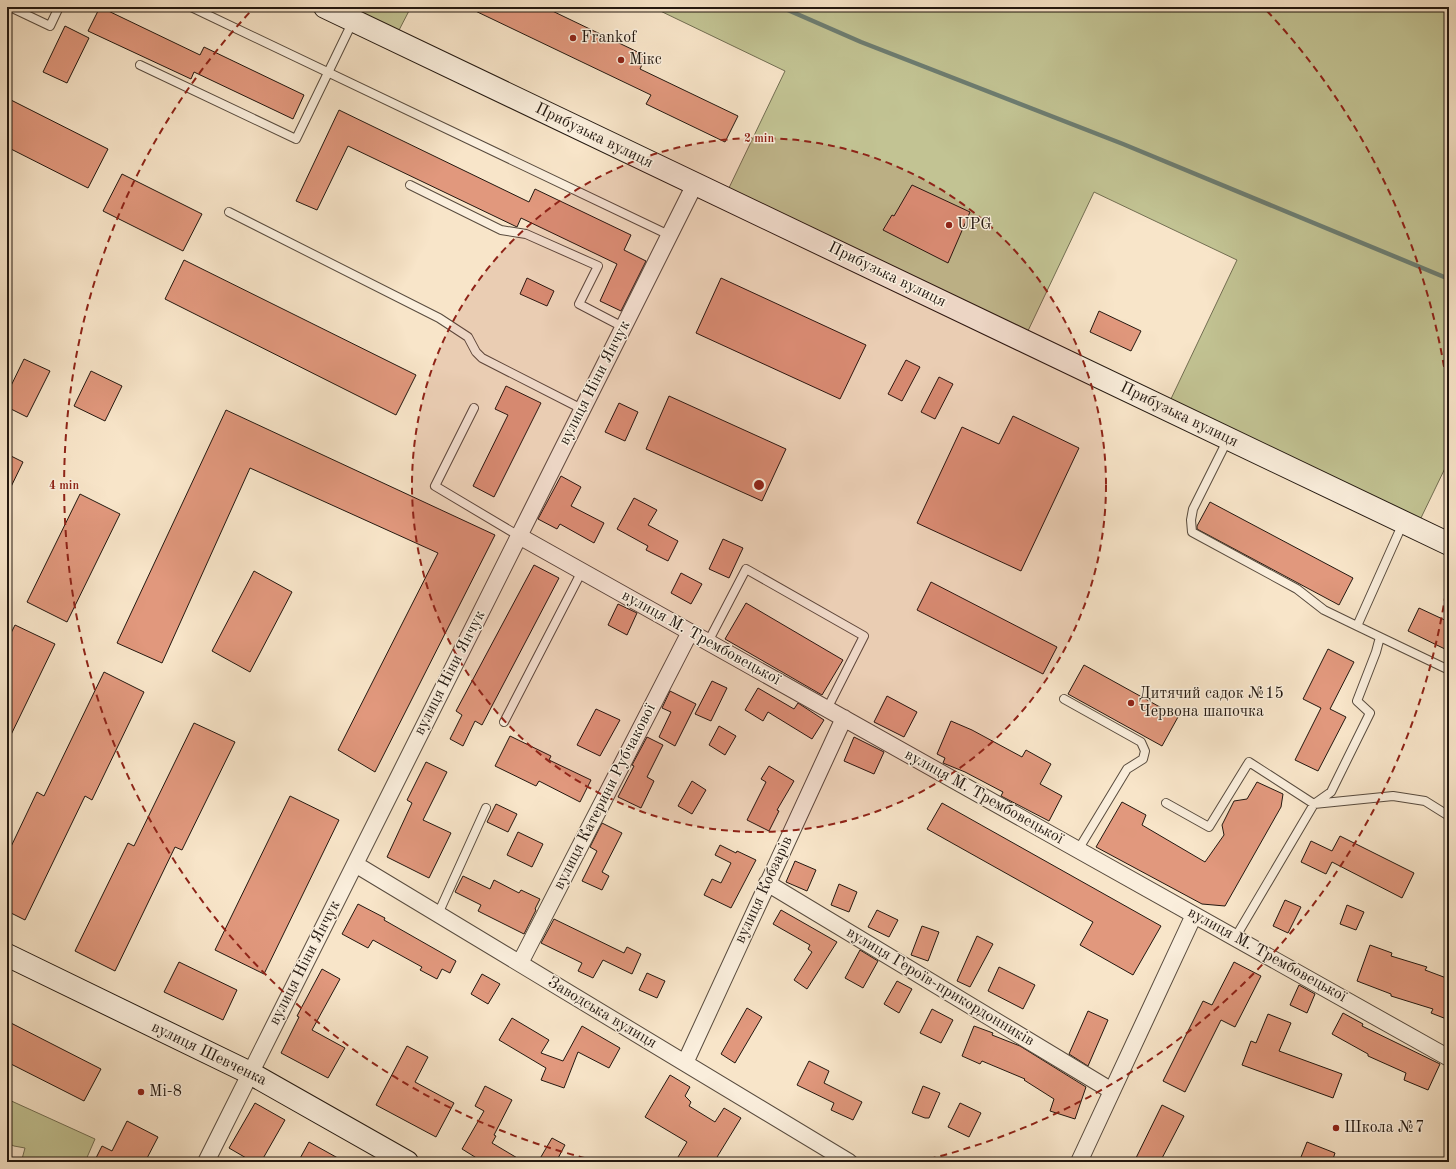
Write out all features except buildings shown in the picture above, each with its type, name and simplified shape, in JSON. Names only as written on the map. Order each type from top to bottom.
[{"type":"street","name":"Прибузька вулиця","points":[[325,7],[352,14],[695,184],[1449,544]]},
{"type":"street","name":"вулиця Ніни Янчук","points":[[206,1162],[695,184]]},
{"type":"street","name":"вулиця М. Трембовецької","points":[[519,536],[1449,1058]]},
{"type":"street","name":"вулиця Катерини Рубчакової","points":[[520,963],[690,632]]},
{"type":"street","name":"вулиця Кобзарів","points":[[685,1063],[844,718]]},
{"type":"street","name":"Заводська вулиця","points":[[355,864],[849,1162]]},
{"type":"street","name":"вулиця Героїв-прикордонників","points":[[768,883],[1112,1091]]},
{"type":"street","points":[[1079,1162],[1194,915]]},
{"type":"street","name":"вулиця Шевченка","points":[[7,955],[250,1073],[407,1162]]},
{"type":"lane","points":[[10,7],[50,26],[59,7]]},
{"type":"lane","points":[[191,7],[670,235]]},
{"type":"lane","points":[[140,65],[296,139],[329,72],[352,14]]},
{"type":"lane","points":[[410,185],[501,230],[526,234],[598,266],[579,304],[623,327]]},
{"type":"lane","points":[[229,212],[439,318],[468,337],[476,352],[482,358],[582,409]]},
{"type":"lane","points":[[474,408],[435,486],[519,536]]},
{"type":"lane","points":[[1228,438],[1193,509],[1191,520],[1192,532],[1297,589],[1324,610],[1449,670]]},
{"type":"lane","points":[[1357,626],[1404,522]]},
{"type":"lane","points":[[708,642],[746,569],[864,636],[827,709]]},
{"type":"lane","points":[[504,722],[582,571]]},
{"type":"lane","points":[[1235,938],[1314,804],[1331,792],[1370,713],[1357,701],[1376,652],[1380,637]]},
{"type":"lane","points":[[1064,700],[1141,742],[1145,751],[1143,759],[1127,769],[1078,850]]},
{"type":"lane","points":[[1166,803],[1209,828],[1249,762],[1314,804],[1393,796],[1425,801],[1449,816]]},
{"type":"lane","points":[[438,914],[486,808]]},
{"type":"green space","points":[[361,7],[411,7],[397,34],[357,16]]},
{"type":"green space","points":[[652,7],[1449,7],[1449,460],[1419,522],[1169,403],[1237,260],[1094,192],[1026,335],[727,192],[785,71]]},
{"type":"green space","points":[[7,1099],[95,1139],[85,1162],[17,1162],[22,1159],[25,1148],[7,1143]]},
{"type":"waterway","points":[[781,7],[861,42],[1123,144],[1449,279]]},
{"type":"place","name":"Frankof","points":[[573,38]]},
{"type":"place","name":"Мікс","points":[[621,60]]},
{"type":"place","name":"UPG","points":[[949,225]]},
{"type":"place","name":"Дитячий садок №15 Червона шапочка","points":[[1131,703]]},
{"type":"place","name":"Mi-8","points":[[141,1092]]},
{"type":"place","name":"Школа №7","points":[[1336,1128]]}]
